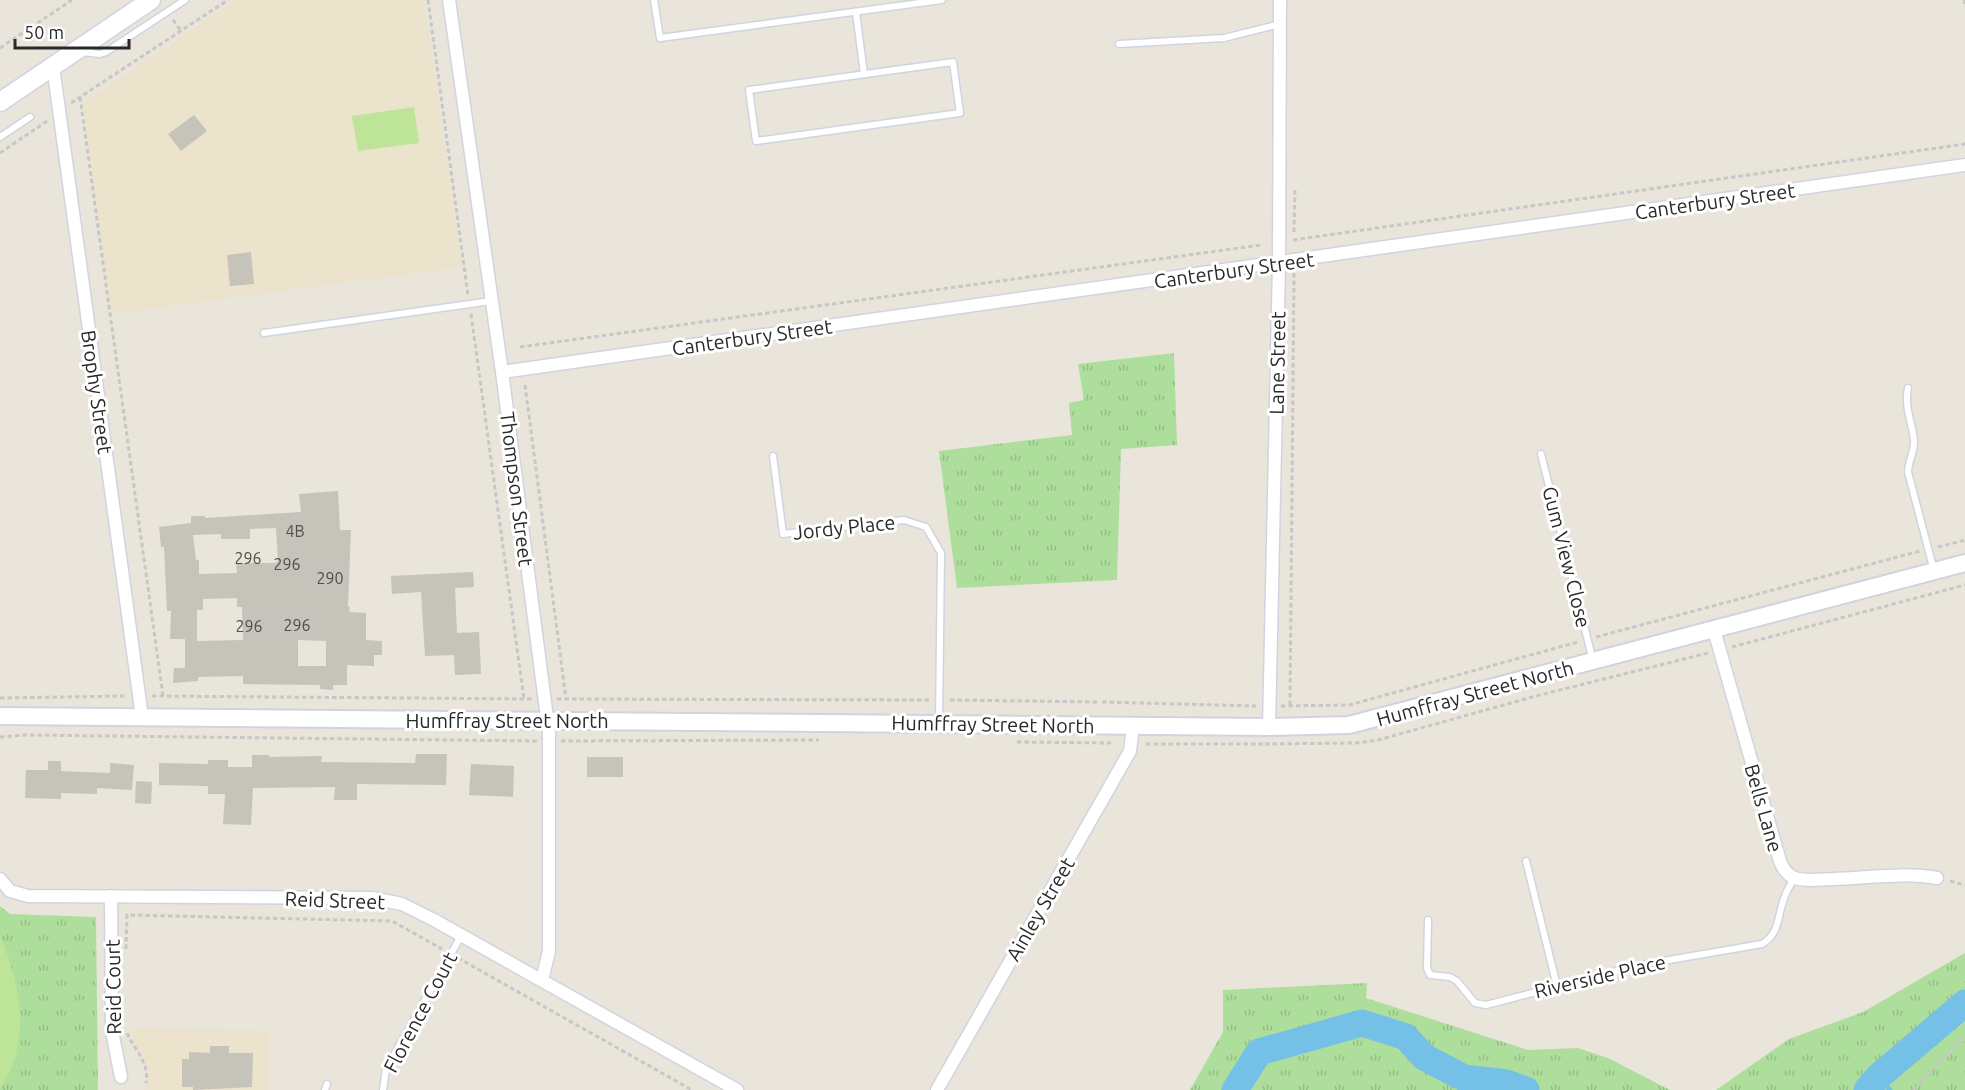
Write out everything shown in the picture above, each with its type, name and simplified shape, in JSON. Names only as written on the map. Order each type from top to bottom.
[{"type":"main road","points":[[2,97],[76,51],[150,0]]},
{"type":"street","name":"Thompson Street","points":[[449,0],[502,372],[548,720],[549,951],[542,980]]},
{"type":"street","name":"Lane Street","points":[[1269,727],[1279,263],[1280,0]]},
{"type":"street","name":"Brophy Street","points":[[53,66],[142,717]]},
{"type":"street","name":"Canterbury Street","points":[[502,372],[1965,165]]},
{"type":"street","name":"Humffray Street North","points":[[0,716],[1269,727],[1359,723],[1965,563]]},
{"type":"street","name":"Bells Lane","points":[[1714,630],[1780,861],[1785,871],[1794,877]]},
{"type":"street","name":"Ainley Street","points":[[937,1090],[1130,751],[1133,726]]},
{"type":"street","points":[[1794,877],[1808,880],[1905,874],[1937,878]]},
{"type":"street","name":"Reid Street","points":[[0,879],[10,891],[24,896],[384,899],[411,908],[462,935],[737,1090]]},
{"type":"street","name":"Reid Court","points":[[111,896],[112,1031],[121,1077]]},
{"type":"lane","points":[[76,51],[100,54],[106,52],[185,0]]},
{"type":"lane","points":[[654,0],[660,38],[942,0]]},
{"type":"lane","points":[[856,12],[864,74]]},
{"type":"lane","points":[[1119,44],[1224,38],[1280,24]]},
{"type":"lane","points":[[953,62],[960,113],[756,141],[749,90],[864,74],[953,62]]},
{"type":"lane","points":[[0,137],[30,117]]},
{"type":"lane","points":[[264,333],[491,301]]},
{"type":"lane","points":[[1908,388],[1906,402],[1914,440],[1908,472],[1927,549],[1935,571]]},
{"type":"lane","name":"Gum View Close","points":[[1541,454],[1593,661]]},
{"type":"lane","name":"Jordy Place","points":[[773,456],[783,534],[904,520],[926,527],[941,553],[939,723]]},
{"type":"lane","points":[[1526,861],[1557,986]]},
{"type":"lane","name":"Riverside Place","points":[[1428,920],[1428,972],[1432,976],[1450,977],[1474,1003],[1486,1005],[1641,965],[1762,944],[1771,938],[1778,927],[1785,896],[1794,877]]},
{"type":"lane","name":"Florence Court","points":[[383,1090],[386,1069],[462,935]]},
{"type":"path","points":[[0,48],[72,0]]},
{"type":"path","points":[[0,153],[80,97],[228,0]]},
{"type":"path","points":[[428,0],[524,699]]},
{"type":"path","points":[[80,97],[163,696]]},
{"type":"path","points":[[1293,240],[1965,144]]},
{"type":"path","points":[[1294,234],[1295,189]]},
{"type":"path","points":[[520,347],[1261,245]]},
{"type":"path","points":[[1290,705],[1294,273]]},
{"type":"path","points":[[525,385],[566,699]]},
{"type":"path","points":[[0,698],[163,696],[545,700],[939,700],[1269,706],[1349,705],[1588,639],[1965,540]]},
{"type":"path","points":[[1590,683],[1965,585]]},
{"type":"path","points":[[1146,744],[1263,744]]},
{"type":"path","points":[[126,949],[127,915],[392,921],[692,1090]]},
{"type":"path","points":[[125,1028],[146,1066],[146,1083]]},
{"type":"path","points":[[1913,1090],[1965,1036]]},
{"type":"shaded area","points":[[236,0],[424,0],[462,267],[110,314],[82,104]]},
{"type":"shaded area","points":[[130,1028],[269,1030],[269,1090],[145,1090],[149,1071]]},
{"type":"green space","points":[[414,107],[419,143],[358,151],[352,116]]},
{"type":"green space","points":[[1174,353],[1177,445],[1121,449],[1117,580],[957,588],[939,451],[1072,435],[1069,403],[1084,400],[1078,364]]},
{"type":"green space","points":[[0,906],[10,914],[96,917],[98,1090],[0,1090]]},
{"type":"green space","points":[[0,935],[13,973],[20,1012],[20,1032],[17,1051],[0,1089]]},
{"type":"green space","points":[[1965,953],[1965,1090],[1716,1090],[1789,1039],[1863,1012]]},
{"type":"green space","points":[[1367,983],[1366,998],[1528,1050],[1578,1048],[1610,1059],[1670,1090],[1190,1090],[1223,1032],[1223,990]]},
{"type":"building","points":[[194,115],[207,131],[181,151],[168,134]]},
{"type":"building","points":[[251,252],[254,284],[230,286],[227,255]]},
{"type":"building","points":[[338,491],[340,530],[351,530],[349,612],[366,613],[366,640],[382,641],[382,655],[374,655],[374,666],[347,665],[347,685],[333,685],[333,690],[320,689],[320,685],[243,684],[243,676],[198,677],[198,681],[173,683],[174,668],[185,668],[185,639],[170,639],[171,611],[167,611],[164,547],[161,547],[159,527],[191,523],[191,516],[205,516],[205,518],[301,512],[299,494]],"holes":[[[276,528],[278,560],[276,563],[236,563],[237,573],[199,574],[199,560],[196,560],[193,535],[221,534],[221,539],[250,539],[250,529]],[[237,598],[237,607],[242,607],[243,640],[197,641],[197,610],[203,610],[203,599]],[[298,640],[326,641],[326,666],[298,666]]]},
{"type":"building","points":[[473,572],[474,587],[455,588],[457,633],[479,632],[481,674],[455,675],[454,655],[425,656],[421,592],[392,594],[391,576]]},
{"type":"building","points":[[416,754],[447,754],[446,785],[357,784],[357,800],[334,800],[335,787],[253,788],[251,825],[223,824],[225,794],[208,794],[208,786],[159,785],[159,763],[208,764],[208,760],[228,760],[228,767],[252,767],[252,755],[269,755],[269,757],[322,756],[321,762],[415,763]]},
{"type":"building","points":[[587,757],[623,757],[623,777],[587,777]]},
{"type":"building","points":[[48,761],[61,761],[61,771],[110,773],[110,763],[134,765],[132,790],[97,788],[97,794],[61,793],[61,799],[25,798],[26,770],[48,770]]},
{"type":"building","points":[[471,764],[514,766],[513,797],[469,795]]},
{"type":"building","points":[[136,781],[152,782],[151,804],[135,803]]},
{"type":"building","points":[[210,1046],[229,1046],[229,1053],[253,1053],[252,1087],[193,1090],[193,1087],[182,1087],[182,1059],[189,1059],[189,1052],[210,1053]]},
{"type":"waterway","points":[[1867,1090],[1878,1077],[1965,1003]]},
{"type":"waterway","points":[[1235,1090],[1259,1052],[1362,1023],[1406,1037],[1424,1057],[1464,1078],[1506,1083],[1526,1090]]},
{"type":"waterway","points":[[1878,1077],[1890,1090]]}]
